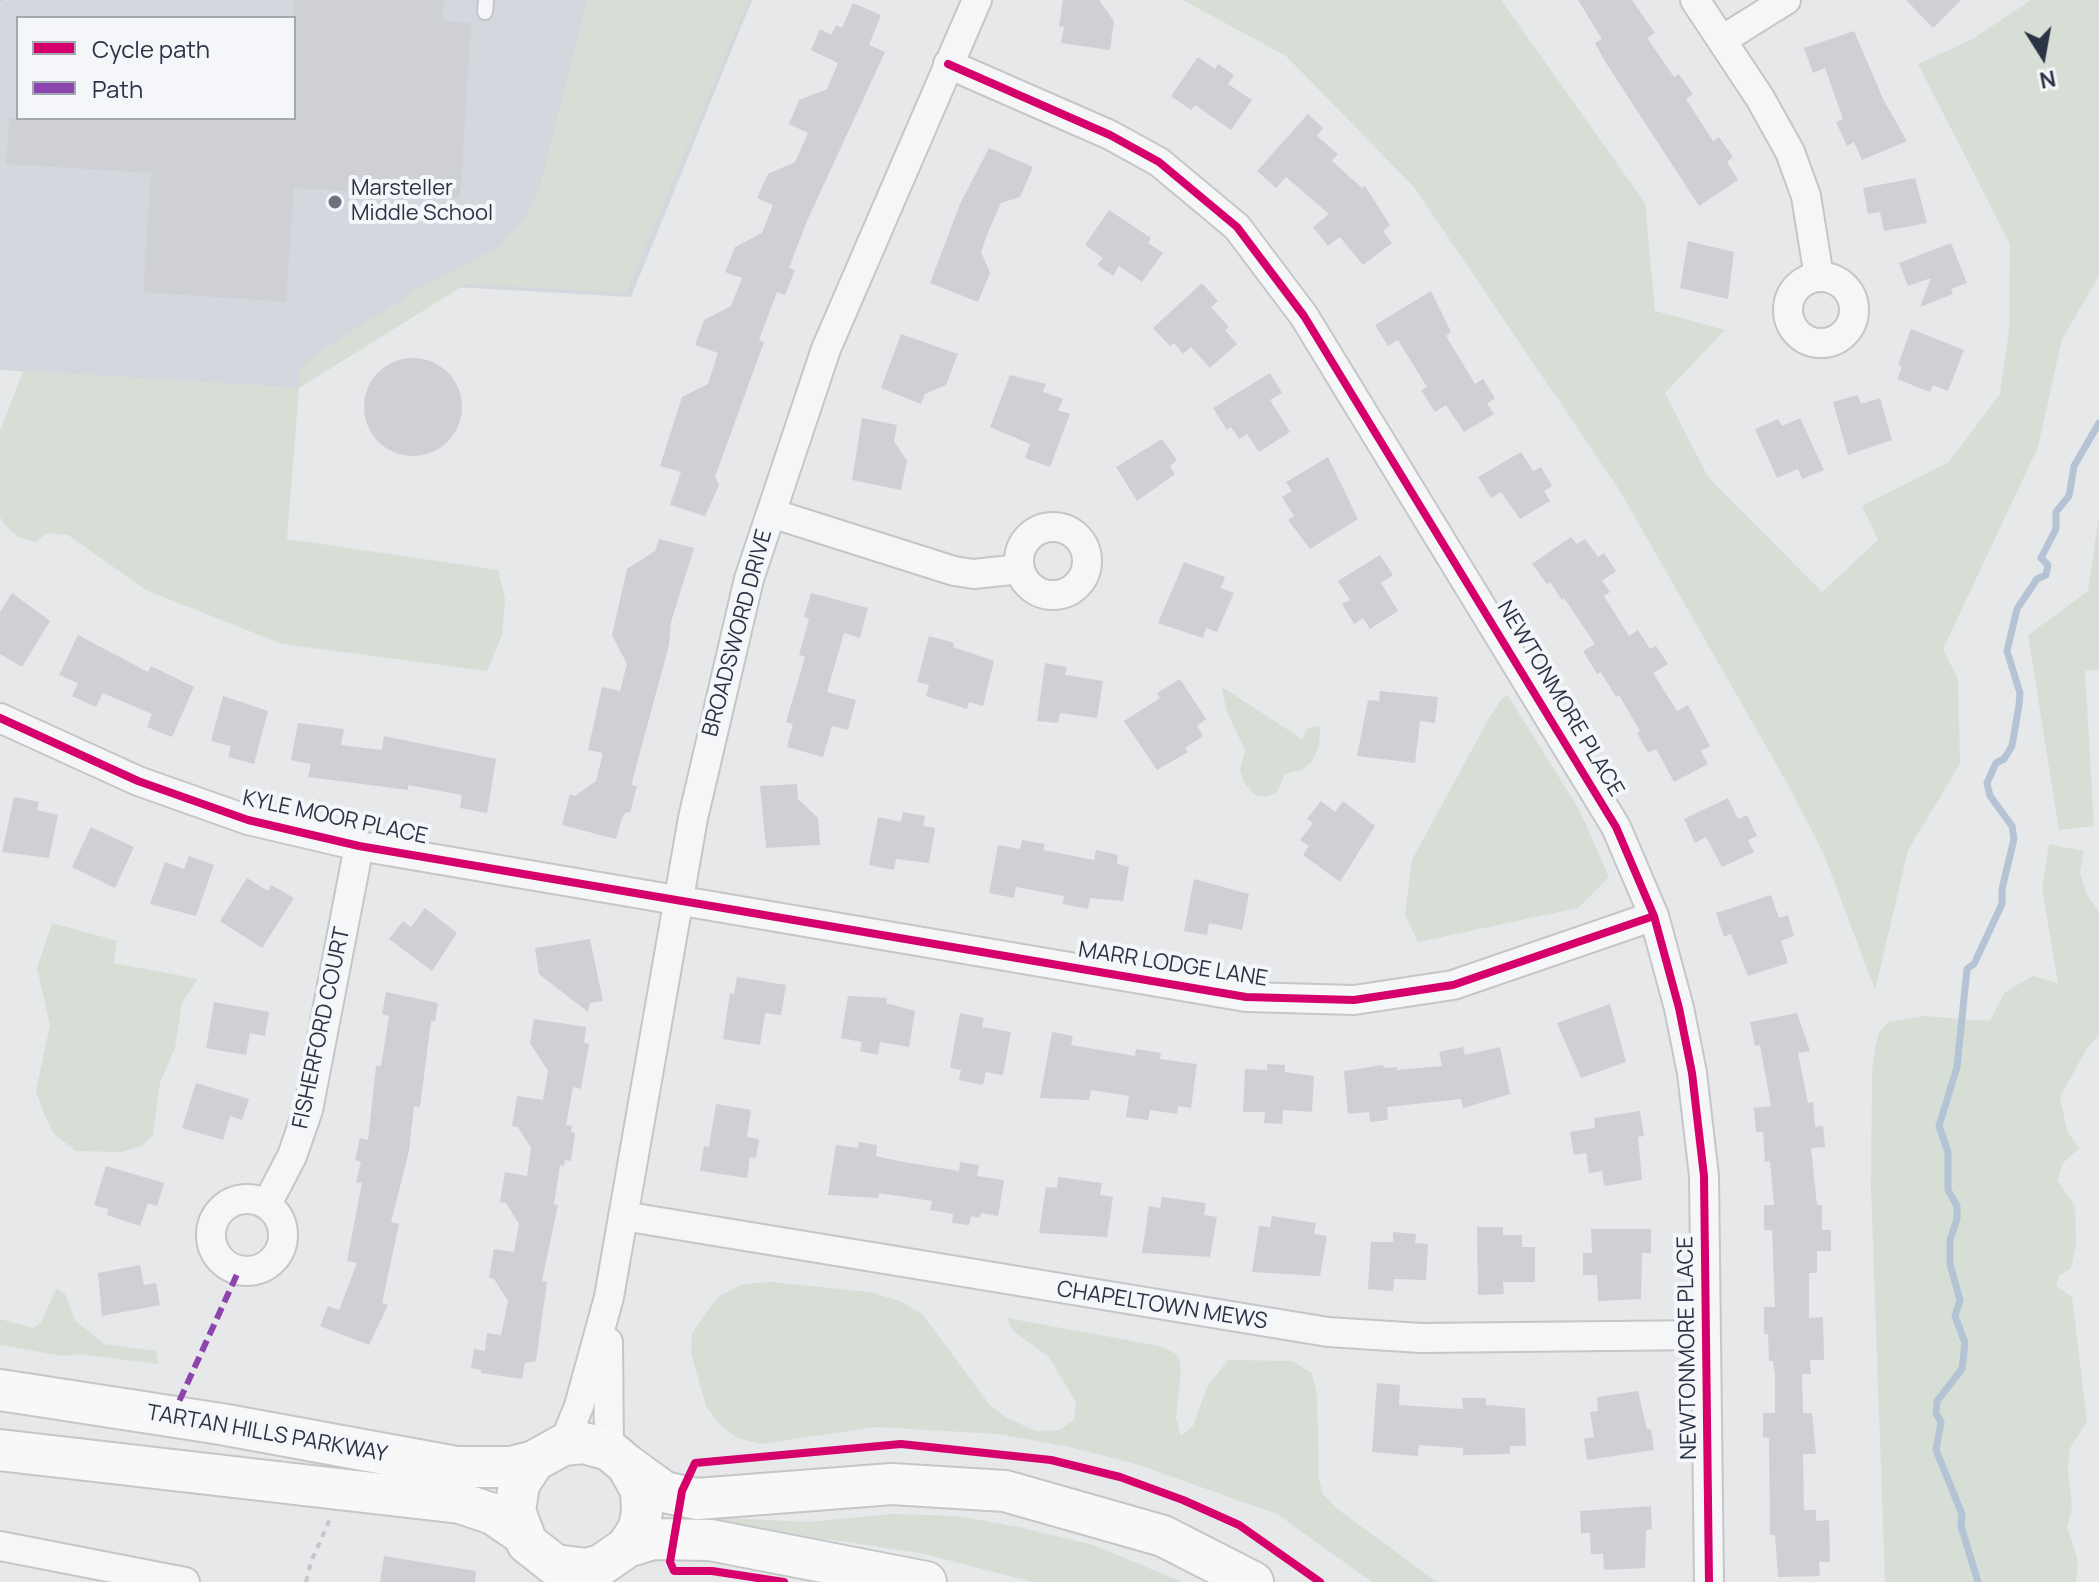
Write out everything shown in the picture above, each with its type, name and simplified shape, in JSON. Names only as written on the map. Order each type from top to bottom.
[{"type":"street","name":"BROADSWORD DRIVE","points":[[548,1453],[579,1406],[609,1297],[678,899],[725,670],[771,513],[826,349],[977,0]]},
{"type":"street","points":[[1695,0],[1767,111],[1799,172],[1819,277]]},
{"type":"street","points":[[1722,40],[1786,0]]},
{"type":"street","name":"NEWTONMORE PLACE","points":[[948,64],[1110,135],[1159,162],[1200,194],[1255,249],[1304,316],[1593,785],[1635,868],[1654,916],[1679,1008],[1692,1073],[1704,1176],[1709,1582]]},
{"type":"street","points":[[771,513],[954,571],[974,574],[1020,569]]},
{"type":"street","name":"KYLE MOOR PLACE","points":[[0,718],[138,781],[234,816],[359,846],[678,899]]},
{"type":"street","name":"FISHERFORD COURT","points":[[267,1204],[292,1156],[308,1110],[359,846]]},
{"type":"street","name":"MARR LODGE LANE","points":[[678,899],[1246,997],[1296,1001],[1354,1000],[1453,985],[1654,916]]},
{"type":"street","name":"CHAPELTOWN MEWS","points":[[623,1216],[1328,1332],[1421,1338],[1706,1335]]},
{"type":"street","name":"BROADSWORD DRIVE","points":[[609,1297],[606,1409],[618,1458]]},
{"type":"street","name":"TARTAN HILLS PARKWAY","points":[[0,1390],[221,1424],[456,1467],[511,1467],[584,1443],[618,1458],[664,1492],[697,1499],[892,1484],[1005,1491],[1163,1536],[1253,1582]]},
{"type":"street","name":"TARTAN HILLS PARKWAY","points":[[0,1450],[460,1503],[493,1514],[555,1565],[585,1575],[627,1547],[653,1539],[710,1540],[926,1582]]},
{"type":"street","points":[[537,1582],[516,1498],[525,1472],[548,1453]]},
{"type":"street","points":[[618,1458],[641,1490],[639,1528],[627,1547]]},
{"type":"street","points":[[0,1546],[185,1582]]},
{"type":"path","points":[[306,1582],[311,1562],[329,1524],[336,1489]]},
{"type":"shaded area","name":"Marsteller Middle School","points":[[0,0],[752,0],[631,297],[455,287],[299,388],[0,370]]},
{"type":"shaded area","points":[[587,0],[749,0],[626,293],[466,284],[299,388],[300,368],[324,349],[414,292],[502,245],[525,217],[538,193]]},
{"type":"shaded area","points":[[1183,0],[1501,0],[1645,203],[1655,311],[1725,330],[1665,393],[1708,477],[1822,592],[1878,540],[1862,506],[1949,462],[2000,394],[2009,331],[2010,244],[1918,64],[1971,40],[2031,0],[2099,0],[2099,276],[2062,339],[2038,447],[1943,649],[1958,679],[1960,764],[1908,850],[1875,990],[1825,857],[1791,790],[1620,491],[1414,187],[1286,56]]},
{"type":"shaded area","points":[[23,371],[299,388],[287,539],[498,570],[505,599],[502,635],[487,671],[282,644],[146,590],[68,535],[47,533],[36,542],[18,537],[0,517],[0,431]]},
{"type":"shaded area","points":[[2099,515],[2099,669],[2085,671],[2094,826],[2059,830],[2028,635],[2088,591]]},
{"type":"shaded area","points":[[1222,687],[1302,739],[1308,728],[1320,726],[1319,746],[1312,762],[1301,770],[1285,774],[1277,792],[1266,797],[1255,795],[1244,783],[1240,770],[1245,750],[1227,712]]},
{"type":"shaded area","points":[[1508,696],[1579,809],[1609,877],[1578,908],[1418,942],[1405,915],[1412,860],[1488,720],[1502,698]]},
{"type":"shaded area","points":[[2049,844],[2084,851],[2080,873],[2086,893],[2099,912],[2099,1035],[2087,1048],[2060,1097],[2067,1130],[2079,1148],[2063,1163],[2057,1180],[2075,1206],[2076,1244],[2071,1268],[2059,1276],[2056,1286],[2072,1297],[2087,1422],[2070,1448],[2068,1469],[2072,1508],[2067,1527],[2078,1561],[2076,1582],[1885,1582],[1871,1190],[1872,1070],[1876,1045],[1879,1032],[1888,1022],[1924,1016],[1990,1021],[2004,993],[2033,976],[2058,983],[2042,888]]},
{"type":"shaded area","points":[[52,923],[117,941],[114,963],[198,979],[182,1002],[175,1048],[160,1083],[153,1135],[141,1146],[122,1152],[76,1151],[54,1134],[44,1114],[36,1091],[50,1025],[37,968]]},
{"type":"shaded area","points":[[771,1282],[869,1292],[900,1301],[923,1315],[989,1404],[1007,1418],[1036,1431],[1059,1430],[1074,1420],[1076,1402],[1048,1356],[1013,1331],[1007,1318],[1160,1346],[1178,1355],[1181,1371],[1176,1418],[1181,1436],[1193,1426],[1207,1387],[1228,1360],[1292,1361],[1312,1373],[1317,1396],[1319,1478],[1323,1494],[1336,1508],[1437,1582],[1372,1582],[1277,1514],[1136,1464],[1065,1446],[998,1434],[876,1427],[760,1444],[736,1437],[720,1425],[706,1406],[691,1353],[692,1333],[718,1297],[743,1284]]},
{"type":"shaded area","points":[[56,1289],[65,1294],[75,1320],[104,1344],[156,1351],[158,1364],[79,1354],[64,1356],[0,1345],[0,1319],[33,1328],[41,1323]]},
{"type":"shaded area","points":[[892,1514],[958,1516],[1023,1528],[1093,1545],[1182,1582],[1033,1582],[920,1553],[833,1540],[688,1528],[689,1516],[809,1522]]},
{"type":"building","points":[[294,0],[444,0],[443,21],[471,23],[460,198],[294,188],[286,302],[143,292],[151,173],[6,164],[9,118],[296,120]]},
{"type":"building","points":[[1063,0],[1099,0],[1114,21],[1110,50],[1061,43],[1064,27],[1059,26]]},
{"type":"building","points":[[1578,0],[1632,0],[1655,33],[1647,38],[1674,77],[1679,74],[1693,94],[1686,99],[1713,141],[1719,137],[1733,157],[1727,162],[1738,180],[1699,206],[1606,63],[1595,43],[1602,39]]},
{"type":"building","points":[[1906,0],[1961,0],[1933,28]]},
{"type":"building","points":[[853,3],[881,15],[869,45],[885,52],[807,221],[789,268],[795,270],[785,295],[777,292],[759,340],[764,342],[715,477],[719,485],[705,516],[670,505],[681,472],[660,466],[682,397],[708,384],[718,353],[695,345],[704,320],[731,306],[742,278],[725,272],[735,247],[762,233],[773,205],[757,198],[768,174],[795,162],[808,133],[789,124],[799,100],[827,89],[838,63],[811,50],[820,29],[831,35],[836,25],[842,28]]},
{"type":"building","points":[[1854,31],[1884,101],[1907,141],[1862,160],[1854,142],[1847,146],[1836,122],[1843,119],[1825,68],[1813,73],[1804,48]]},
{"type":"building","points":[[1198,57],[1215,69],[1218,64],[1234,75],[1228,84],[1252,100],[1231,130],[1195,105],[1191,110],[1171,96]]},
{"type":"building","points":[[1308,114],[1323,128],[1317,136],[1338,154],[1332,161],[1362,188],[1365,186],[1390,225],[1383,231],[1392,243],[1363,265],[1340,237],[1328,246],[1313,227],[1329,214],[1286,177],[1276,188],[1257,171]]},
{"type":"building","points":[[989,148],[1033,167],[1020,197],[1001,203],[986,237],[981,252],[990,273],[978,302],[930,283],[960,204]]},
{"type":"building","points":[[1915,178],[1927,223],[1884,231],[1880,212],[1868,214],[1863,188]]},
{"type":"building","points":[[1109,210],[1151,238],[1148,243],[1163,253],[1142,282],[1119,266],[1113,276],[1097,265],[1103,258],[1085,245]]},
{"type":"building","points":[[1688,241],[1734,252],[1728,299],[1680,288]]},
{"type":"building","points":[[1951,243],[1967,283],[1951,289],[1953,294],[1920,307],[1931,278],[1908,286],[1899,263]]},
{"type":"building","points":[[1202,283],[1218,301],[1211,307],[1229,327],[1225,330],[1237,344],[1210,368],[1191,347],[1183,354],[1174,343],[1170,346],[1153,328]]},
{"type":"building","points":[[1431,291],[1451,332],[1446,336],[1475,384],[1483,379],[1495,398],[1487,404],[1494,414],[1464,432],[1446,405],[1435,412],[1421,390],[1427,387],[1398,340],[1388,346],[1375,325]]},
{"type":"building","points":[[1911,329],[1964,350],[1948,391],[1933,385],[1930,392],[1897,379],[1902,367],[1898,365]]},
{"type":"building","points":[[901,334],[958,354],[946,385],[925,394],[921,404],[881,388]]},
{"type":"building","points":[[413,358],[440,366],[454,380],[462,407],[454,434],[440,448],[413,456],[386,448],[372,434],[364,407],[372,380],[386,366]]},
{"type":"building","points":[[1270,373],[1282,393],[1270,400],[1290,432],[1259,452],[1247,434],[1239,439],[1231,427],[1227,430],[1213,408]]},
{"type":"building","points":[[1010,375],[1046,384],[1043,392],[1063,399],[1058,410],[1070,414],[1050,467],[1025,458],[1030,444],[990,427]]},
{"type":"building","points":[[1858,395],[1861,404],[1880,398],[1892,440],[1848,455],[1833,402]]},
{"type":"building","points":[[862,418],[897,425],[894,441],[907,461],[901,490],[852,480]]},
{"type":"building","points":[[1800,418],[1824,470],[1802,479],[1798,469],[1777,478],[1755,429],[1778,419],[1782,426]]},
{"type":"building","points":[[1162,439],[1177,460],[1170,466],[1175,474],[1137,501],[1116,467]]},
{"type":"building","points":[[1521,452],[1533,471],[1541,467],[1552,486],[1544,491],[1550,501],[1520,519],[1501,492],[1491,498],[1478,477]]},
{"type":"building","points":[[1328,457],[1358,519],[1310,549],[1288,520],[1294,516],[1282,497],[1292,491],[1286,482]]},
{"type":"building","points":[[1571,537],[1577,544],[1585,539],[1598,557],[1604,553],[1616,571],[1602,581],[1610,592],[1604,596],[1629,636],[1638,630],[1650,649],[1656,646],[1668,664],[1653,673],[1677,711],[1688,705],[1710,746],[1701,751],[1708,764],[1674,782],[1656,749],[1648,753],[1637,733],[1640,731],[1619,695],[1616,697],[1601,672],[1597,674],[1583,651],[1595,644],[1564,598],[1562,600],[1532,564]]},
{"type":"building","points":[[659,539],[694,548],[671,622],[669,645],[633,778],[632,785],[637,786],[630,813],[626,812],[622,818],[616,839],[562,825],[570,794],[575,796],[596,781],[603,753],[588,750],[602,687],[620,691],[627,664],[612,635],[627,569],[655,551]]},
{"type":"building","points":[[1380,555],[1393,575],[1381,583],[1398,611],[1370,629],[1363,618],[1354,624],[1342,604],[1350,600],[1338,581]]},
{"type":"building","points":[[1184,562],[1225,577],[1221,588],[1234,593],[1217,632],[1206,628],[1203,638],[1158,623]]},
{"type":"building","points":[[12,593],[50,621],[22,667],[0,654],[0,612]]},
{"type":"building","points":[[811,593],[868,608],[860,638],[844,633],[827,692],[856,700],[848,730],[832,726],[823,757],[787,747],[793,724],[786,722],[805,657],[799,655],[809,619],[804,617]]},
{"type":"building","points":[[78,635],[148,672],[151,666],[194,687],[172,737],[147,727],[152,714],[103,693],[96,707],[72,696],[78,683],[59,675]]},
{"type":"building","points":[[929,636],[954,643],[953,647],[994,661],[983,706],[969,702],[967,709],[926,696],[929,685],[917,682]]},
{"type":"building","points":[[1045,663],[1067,667],[1065,675],[1103,681],[1097,718],[1060,713],[1058,723],[1037,721]]},
{"type":"building","points":[[1180,679],[1206,719],[1197,726],[1203,736],[1185,748],[1188,752],[1157,770],[1124,721],[1160,698],[1157,693]]},
{"type":"building","points":[[1380,691],[1438,697],[1435,723],[1420,721],[1415,763],[1357,756],[1368,700],[1379,701]]},
{"type":"building","points":[[223,696],[268,711],[254,764],[228,757],[231,746],[211,741]]},
{"type":"building","points":[[298,723],[344,729],[341,745],[382,750],[384,736],[496,759],[487,813],[460,808],[462,795],[408,785],[408,790],[308,777],[311,764],[291,760]]},
{"type":"building","points":[[797,784],[798,799],[818,818],[820,845],[766,848],[760,786]]},
{"type":"building","points":[[14,797],[39,802],[37,810],[58,815],[49,858],[2,852]]},
{"type":"building","points":[[1728,798],[1738,819],[1747,815],[1757,836],[1748,840],[1754,852],[1722,867],[1706,837],[1695,843],[1684,819]]},
{"type":"building","points":[[1321,801],[1335,812],[1343,801],[1375,826],[1340,882],[1303,855],[1309,846],[1300,840],[1313,823],[1307,819]]},
{"type":"building","points":[[903,812],[925,816],[923,826],[935,828],[929,863],[896,859],[894,870],[869,865],[878,817],[901,822]]},
{"type":"building","points":[[91,827],[134,847],[115,888],[72,867]]},
{"type":"building","points":[[1022,840],[1045,844],[1043,850],[1094,860],[1096,850],[1118,855],[1117,864],[1129,867],[1123,901],[1090,898],[1088,909],[1063,904],[1064,896],[1016,887],[1014,898],[989,893],[998,845],[1020,849]]},
{"type":"building","points":[[189,856],[214,865],[196,916],[150,904],[165,862],[184,869]]},
{"type":"building","points":[[247,878],[268,891],[271,885],[294,898],[262,948],[220,921]]},
{"type":"building","points":[[1194,879],[1249,894],[1242,930],[1209,923],[1207,935],[1184,931]]},
{"type":"building","points":[[1771,895],[1779,918],[1788,915],[1794,936],[1781,941],[1788,963],[1748,976],[1731,934],[1724,937],[1716,913]]},
{"type":"building","points":[[425,908],[457,933],[432,971],[389,939],[403,921],[411,927]]},
{"type":"building","points":[[590,939],[603,1001],[590,1003],[588,1012],[539,974],[535,948]]},
{"type":"building","points":[[737,977],[786,985],[781,1015],[765,1013],[760,1045],[723,1039],[730,993],[734,994]]},
{"type":"building","points":[[386,992],[438,1003],[435,1021],[431,1021],[420,1107],[414,1106],[409,1151],[391,1222],[399,1224],[382,1303],[388,1305],[369,1345],[320,1326],[328,1306],[339,1310],[357,1263],[347,1261],[362,1183],[356,1182],[361,1162],[355,1160],[360,1138],[368,1140],[376,1066],[381,1066],[389,1016],[382,1014]]},
{"type":"building","points":[[848,996],[887,998],[886,1003],[915,1011],[909,1047],[880,1042],[878,1055],[860,1051],[862,1042],[841,1038]]},
{"type":"building","points":[[214,1002],[269,1012],[265,1036],[250,1033],[246,1055],[206,1048]]},
{"type":"building","points":[[1610,1004],[1626,1062],[1581,1078],[1557,1023]]},
{"type":"building","points":[[960,1013],[984,1018],[982,1027],[1011,1032],[1003,1075],[986,1072],[983,1085],[959,1080],[961,1070],[950,1068]]},
{"type":"building","points":[[1797,1013],[1810,1051],[1798,1053],[1808,1103],[1813,1102],[1815,1127],[1823,1126],[1825,1147],[1811,1148],[1817,1205],[1822,1205],[1822,1230],[1831,1230],[1831,1251],[1817,1251],[1817,1273],[1809,1273],[1809,1318],[1823,1317],[1824,1360],[1810,1360],[1811,1374],[1802,1374],[1803,1413],[1812,1413],[1816,1454],[1803,1454],[1804,1510],[1816,1510],[1816,1521],[1829,1520],[1830,1562],[1819,1562],[1820,1576],[1778,1577],[1775,1535],[1770,1535],[1769,1438],[1763,1437],[1763,1413],[1775,1413],[1775,1375],[1773,1361],[1769,1361],[1768,1334],[1764,1334],[1764,1307],[1775,1307],[1772,1230],[1764,1230],[1764,1205],[1774,1205],[1770,1161],[1765,1162],[1763,1132],[1756,1132],[1754,1108],[1771,1106],[1760,1045],[1755,1046],[1750,1022]]},
{"type":"building","points":[[534,1019],[586,1027],[584,1043],[589,1044],[581,1089],[573,1087],[566,1125],[572,1126],[571,1132],[575,1133],[571,1161],[565,1160],[564,1166],[560,1165],[554,1204],[558,1205],[542,1281],[547,1282],[536,1361],[525,1363],[522,1379],[481,1373],[481,1370],[471,1368],[474,1349],[485,1351],[487,1333],[501,1335],[508,1301],[494,1279],[489,1278],[494,1249],[514,1252],[519,1224],[506,1203],[500,1202],[505,1172],[527,1176],[531,1148],[518,1127],[512,1126],[517,1096],[543,1100],[548,1071],[530,1043]]},
{"type":"building","points":[[1052,1032],[1073,1036],[1071,1045],[1135,1056],[1136,1049],[1161,1053],[1160,1059],[1197,1064],[1191,1108],[1178,1106],[1177,1114],[1150,1110],[1148,1120],[1126,1117],[1129,1096],[1091,1090],[1089,1100],[1040,1098]]},
{"type":"building","points":[[1463,1047],[1465,1055],[1500,1047],[1510,1094],[1463,1108],[1461,1099],[1387,1107],[1388,1120],[1370,1122],[1369,1112],[1348,1114],[1344,1071],[1383,1065],[1384,1068],[1397,1067],[1397,1070],[1442,1066],[1439,1052]]},
{"type":"building","points":[[1267,1064],[1285,1065],[1285,1072],[1314,1076],[1312,1112],[1283,1110],[1282,1124],[1264,1123],[1265,1112],[1243,1112],[1245,1069],[1267,1070]]},
{"type":"building","points":[[196,1083],[249,1099],[242,1120],[230,1116],[223,1140],[182,1128]]},
{"type":"building","points":[[716,1104],[751,1110],[747,1137],[759,1139],[756,1158],[750,1157],[747,1178],[700,1171],[704,1146],[709,1147]]},
{"type":"building","points":[[1640,1111],[1644,1136],[1638,1137],[1642,1180],[1604,1186],[1602,1171],[1589,1173],[1586,1153],[1574,1155],[1570,1132],[1595,1128],[1594,1118]]},
{"type":"building","points":[[859,1142],[877,1145],[876,1156],[903,1162],[959,1171],[960,1162],[979,1165],[977,1176],[1004,1180],[998,1216],[981,1213],[980,1218],[971,1216],[969,1225],[952,1223],[953,1214],[930,1210],[932,1201],[879,1193],[878,1198],[828,1195],[836,1145],[858,1148]]},
{"type":"building","points":[[106,1166],[164,1183],[157,1206],[148,1203],[140,1226],[107,1215],[108,1209],[94,1205]]},
{"type":"building","points":[[1058,1177],[1102,1183],[1100,1195],[1113,1197],[1107,1237],[1039,1233],[1046,1187],[1057,1188]]},
{"type":"building","points":[[1162,1197],[1206,1203],[1204,1215],[1217,1217],[1210,1257],[1142,1253],[1149,1206],[1160,1208]]},
{"type":"building","points":[[1272,1216],[1316,1223],[1314,1234],[1327,1236],[1320,1276],[1252,1272],[1259,1226],[1270,1227]]},
{"type":"building","points":[[1477,1227],[1503,1227],[1503,1235],[1522,1235],[1522,1247],[1535,1247],[1535,1282],[1503,1282],[1504,1294],[1478,1295]]},
{"type":"building","points":[[1591,1229],[1651,1229],[1651,1253],[1642,1253],[1641,1299],[1598,1301],[1597,1275],[1583,1275],[1583,1253],[1592,1253]]},
{"type":"building","points":[[1393,1232],[1416,1234],[1415,1243],[1428,1244],[1426,1280],[1394,1279],[1393,1291],[1368,1289],[1371,1242],[1393,1242]]},
{"type":"building","points":[[140,1265],[144,1285],[156,1283],[160,1305],[102,1316],[98,1273]]},
{"type":"building","points":[[1377,1383],[1400,1385],[1399,1405],[1463,1409],[1462,1398],[1486,1398],[1486,1405],[1525,1408],[1526,1446],[1510,1446],[1510,1454],[1463,1455],[1463,1448],[1419,1445],[1418,1456],[1372,1452]]},
{"type":"building","points":[[1638,1391],[1647,1430],[1651,1429],[1654,1450],[1587,1460],[1584,1439],[1594,1437],[1590,1412],[1598,1411],[1597,1397]]},
{"type":"building","points":[[1651,1506],[1652,1529],[1646,1530],[1645,1568],[1604,1570],[1603,1554],[1591,1554],[1590,1533],[1581,1533],[1580,1511]]},
{"type":"building","points":[[384,1556],[476,1571],[475,1582],[380,1582]]},
{"type":"waterway","points":[[1978,1582],[1961,1526],[1962,1514],[1936,1450],[1941,1422],[1936,1413],[1937,1401],[1962,1369],[1965,1343],[1955,1316],[1960,1300],[1950,1264],[1950,1240],[1957,1219],[1957,1206],[1948,1190],[1948,1152],[1939,1126],[1957,1067],[1967,969],[1974,964],[2002,904],[2002,889],[2014,839],[2012,826],[1990,796],[1987,783],[1996,763],[2004,759],[2012,746],[2019,705],[2020,693],[2007,651],[2017,609],[2037,579],[2046,575],[2048,565],[2041,558],[2056,529],[2056,512],[2069,496],[2074,466],[2099,423]]},
{"type":"marked path","points":[[172,1417],[239,1270]]},
{"type":"cycle path","points":[[948,64],[1110,135],[1159,162],[1237,227],[1304,316],[1616,827],[1654,916],[1679,1008],[1692,1073],[1704,1176],[1709,1582]]},
{"type":"cycle path","points":[[0,718],[138,781],[248,820],[359,846],[1246,997],[1354,1000],[1453,985],[1654,916]]},
{"type":"cycle path","points":[[784,1582],[712,1571],[674,1571],[670,1562],[682,1491],[695,1463],[901,1444],[1051,1460],[1120,1477],[1239,1525],[1320,1582]]},
{"type":"place","name":"Marsteller Middle School","points":[[335,202]]}]
